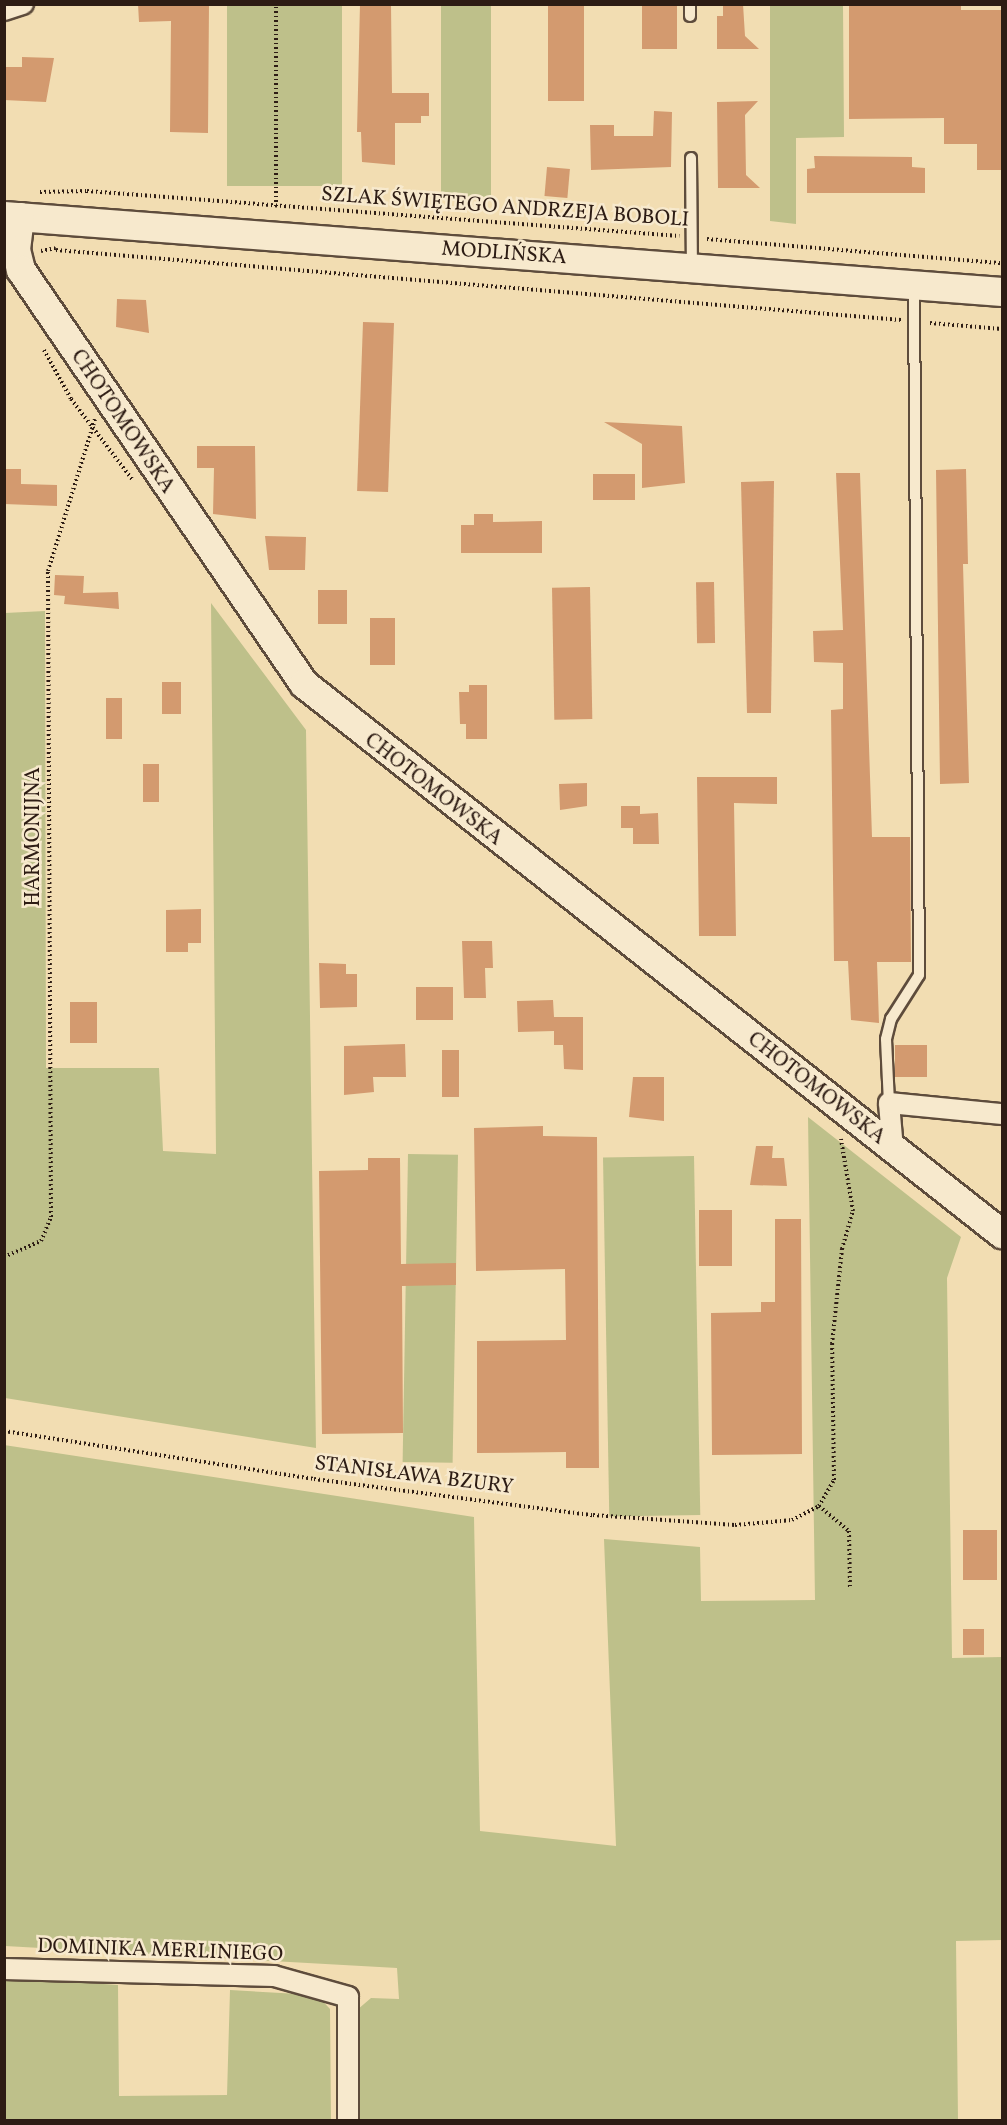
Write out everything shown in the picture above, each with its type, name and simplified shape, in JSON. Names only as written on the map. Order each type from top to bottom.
[{"type":"street","points":[[4,10],[23,4]]},
{"type":"street","name":"MODLIŃSKA","points":[[17,208],[692,269],[1002,292]]},
{"type":"street","name":"CHOTOMOWSKA","points":[[17,208],[16,250],[21,270],[109,402],[304,684],[849,1116],[1002,1234]]},
{"type":"street","points":[[893,1149],[889,1103],[1002,1114]]},
{"type":"street","name":"DOMINIKA MERLINIEGO","points":[[4,1969],[274,1976],[348,1997],[348,2121]]},
{"type":"lane","points":[[691,158],[692,269]]},
{"type":"lane","points":[[889,1103],[892,1084],[886,1039],[891,1018],[919,975],[914,285]]},
{"type":"path","points":[[276,4],[276,206]]},
{"type":"path","name":"SZLAK ŚWIĘTEGO ANDRZEJA BOBOLI","points":[[17,208],[87,191],[1002,263]]},
{"type":"path","points":[[56,250],[1002,329]]},
{"type":"path","points":[[34,261],[35,251]]},
{"type":"path","name":"HARMONIJNA","points":[[4,1257],[41,1240],[51,1217],[48,571],[84,447],[95,419],[109,402]]},
{"type":"path","points":[[849,1116],[841,1131],[841,1155],[853,1189],[853,1211],[842,1249],[832,1344],[834,1480],[819,1506],[849,1532],[850,1587]]},
{"type":"path","name":"STANISŁAWA BZURY","points":[[4,1431],[314,1479],[593,1515],[755,1524],[792,1520],[819,1506]]},
{"type":"green space","points":[[227,5],[342,5],[342,186],[227,186]]},
{"type":"green space","points":[[441,5],[491,5],[491,197],[441,197]]},
{"type":"green space","points":[[770,5],[843,5],[844,137],[796,138],[796,224],[770,221]]},
{"type":"green space","points":[[211,603],[306,730],[316,1448],[5,1398],[5,613],[45,611],[46,1068],[159,1068],[163,1151],[216,1154]]},
{"type":"green space","points":[[808,1117],[961,1237],[947,1278],[952,1658],[1002,1657],[1002,1940],[956,1941],[958,2120],[359,2120],[357,2010],[371,1998],[399,1999],[397,1968],[5,1946],[4,1445],[474,1517],[480,1831],[616,1846],[604,1539],[700,1547],[701,1601],[815,1600]]},
{"type":"green space","points":[[408,1154],[458,1155],[453,1463],[403,1462]]},
{"type":"green space","points":[[694,1156],[700,1515],[609,1517],[603,1158]]},
{"type":"green space","points":[[4,1977],[118,1985],[119,2096],[227,2095],[230,1990],[317,1995],[330,2009],[331,2120],[5,2120]]},
{"type":"building","points":[[138,4],[209,4],[208,133],[170,132],[171,21],[139,22]]},
{"type":"building","points":[[360,4],[391,4],[392,93],[429,93],[429,116],[421,116],[421,123],[395,123],[395,165],[362,162],[361,132],[357,132]]},
{"type":"building","points":[[548,4],[584,4],[584,101],[548,101]]},
{"type":"building","points":[[642,4],[677,4],[677,49],[642,49]]},
{"type":"building","points":[[723,4],[743,4],[745,36],[759,49],[717,49],[717,16],[723,16]]},
{"type":"building","points":[[849,4],[961,4],[961,10],[1002,10],[1002,170],[977,170],[977,144],[944,144],[944,118],[849,119]]},
{"type":"building","points":[[22,57],[54,58],[46,102],[4,100],[4,67],[22,67]]},
{"type":"building","points":[[758,101],[745,115],[746,175],[760,188],[718,188],[717,102]]},
{"type":"building","points":[[654,111],[672,112],[671,167],[591,170],[590,125],[614,125],[614,136],[653,136]]},
{"type":"building","points":[[814,156],[912,157],[912,167],[925,168],[925,193],[807,193],[807,169],[815,168]]},
{"type":"building","points":[[547,167],[570,169],[567,198],[544,196]]},
{"type":"building","points":[[117,299],[146,300],[149,333],[116,327]]},
{"type":"building","points":[[363,322],[394,323],[388,492],[357,491]]},
{"type":"building","points":[[604,422],[682,426],[685,483],[642,488],[642,444]]},
{"type":"building","points":[[197,446],[255,446],[256,519],[213,514],[214,468],[197,468]]},
{"type":"building","points":[[4,469],[21,469],[21,484],[57,485],[57,506],[4,504]]},
{"type":"building","points":[[966,469],[968,564],[963,564],[969,783],[940,784],[936,470]]},
{"type":"building","points":[[836,473],[860,473],[872,837],[910,837],[911,962],[877,962],[879,1023],[851,1020],[848,961],[834,961],[831,710],[843,709],[843,663],[814,662],[813,631],[843,630]]},
{"type":"building","points":[[593,474],[635,474],[635,500],[593,500]]},
{"type":"building","points":[[774,481],[771,713],[747,713],[741,482]]},
{"type":"building","points":[[474,514],[493,514],[493,522],[542,521],[542,553],[461,553],[461,525],[474,525]]},
{"type":"building","points":[[265,536],[306,537],[305,570],[269,570]]},
{"type":"building","points":[[55,575],[84,576],[83,593],[118,592],[119,609],[64,604],[65,596],[54,595]]},
{"type":"building","points":[[696,582],[714,582],[715,643],[697,643]]},
{"type":"building","points":[[590,587],[592,719],[554,720],[552,588]]},
{"type":"building","points":[[318,590],[347,590],[347,624],[318,624]]},
{"type":"building","points":[[370,618],[395,618],[395,665],[370,665]]},
{"type":"building","points":[[162,682],[181,682],[181,714],[162,714]]},
{"type":"building","points":[[469,685],[487,685],[487,739],[466,739],[466,724],[460,724],[459,692],[469,692]]},
{"type":"building","points":[[106,698],[122,698],[122,739],[106,739]]},
{"type":"building","points":[[143,764],[159,764],[159,802],[143,802]]},
{"type":"building","points":[[697,777],[777,777],[777,804],[734,803],[736,936],[699,936]]},
{"type":"building","points":[[587,783],[587,806],[560,810],[559,784]]},
{"type":"building","points":[[621,806],[640,806],[640,814],[658,813],[659,844],[633,844],[633,828],[621,828]]},
{"type":"building","points":[[201,909],[201,943],[188,943],[188,952],[166,952],[166,910]]},
{"type":"building","points":[[462,941],[492,941],[493,968],[485,968],[486,998],[464,998]]},
{"type":"building","points":[[319,963],[346,964],[346,974],[357,974],[357,1007],[320,1008]]},
{"type":"building","points":[[416,987],[453,987],[453,1020],[416,1020]]},
{"type":"building","points":[[553,1000],[554,1017],[583,1017],[583,1070],[564,1069],[563,1045],[554,1045],[554,1031],[518,1032],[517,1001]]},
{"type":"building","points":[[70,1002],[97,1002],[97,1043],[70,1043]]},
{"type":"building","points":[[405,1044],[406,1077],[373,1077],[374,1092],[344,1095],[344,1046]]},
{"type":"building","points":[[895,1045],[927,1045],[927,1077],[895,1077]]},
{"type":"building","points":[[442,1050],[459,1050],[459,1097],[442,1097]]},
{"type":"building","points":[[633,1077],[664,1077],[664,1121],[629,1117]]},
{"type":"building","points":[[543,1126],[543,1136],[597,1137],[599,1468],[566,1468],[566,1452],[477,1453],[477,1341],[566,1340],[565,1269],[476,1271],[474,1128]]},
{"type":"building","points":[[756,1146],[773,1146],[772,1158],[784,1158],[787,1186],[750,1185]]},
{"type":"building","points":[[368,1158],[400,1158],[401,1264],[456,1263],[456,1285],[402,1286],[403,1433],[322,1434],[319,1171],[368,1170]]},
{"type":"building","points":[[699,1210],[732,1210],[732,1266],[699,1266]]},
{"type":"building","points":[[775,1219],[801,1219],[802,1454],[712,1455],[711,1313],[761,1312],[761,1302],[775,1302]]},
{"type":"building","points":[[963,1530],[997,1530],[997,1580],[963,1580]]},
{"type":"building","points":[[963,1629],[984,1629],[984,1655],[963,1655]]}]
